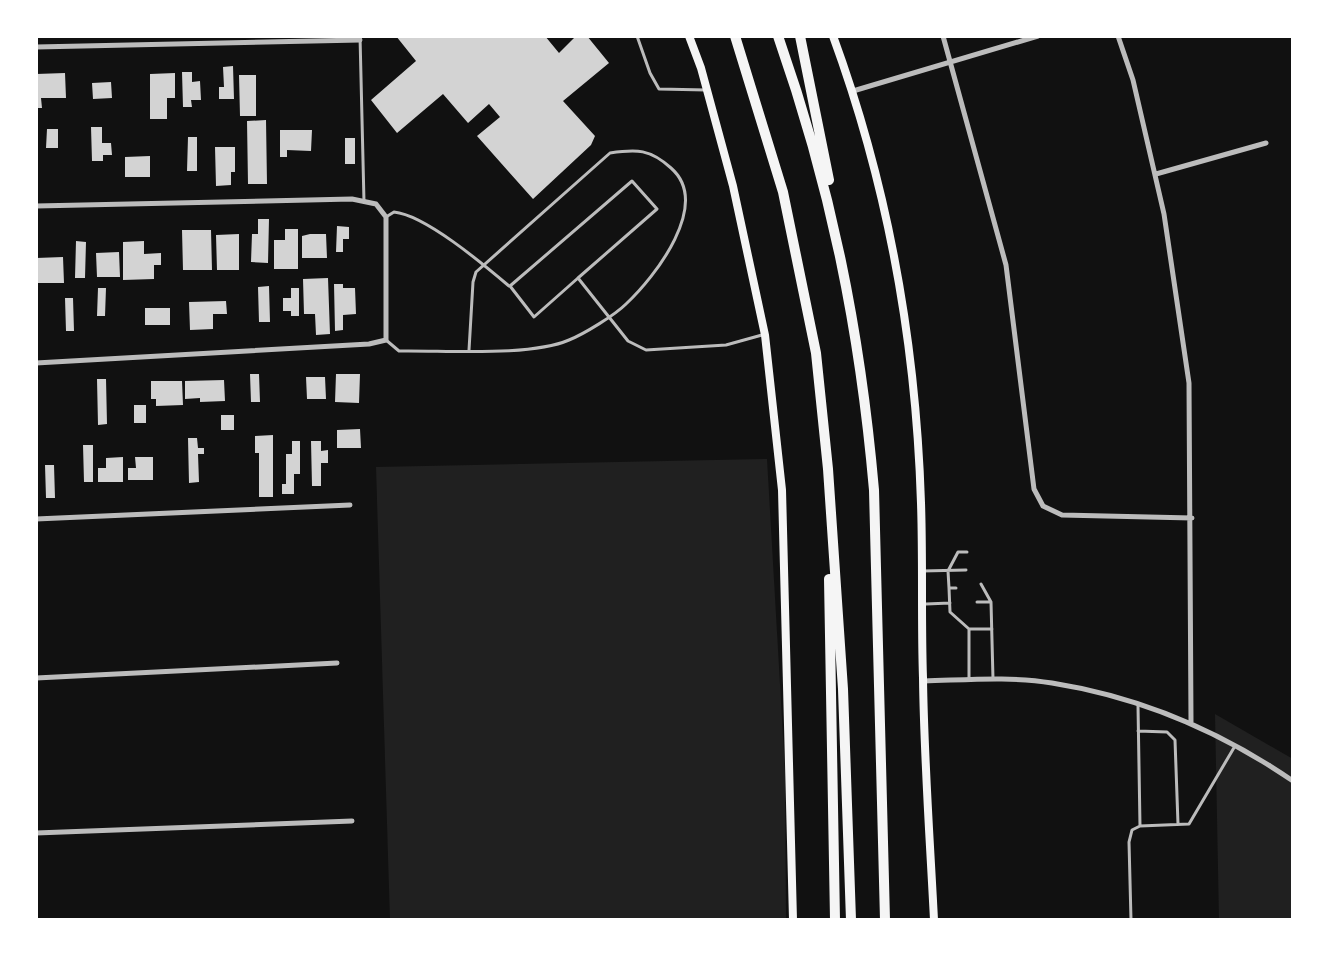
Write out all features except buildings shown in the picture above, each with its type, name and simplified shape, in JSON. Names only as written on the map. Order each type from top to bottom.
[{"type":"highway","points":[[735,36],[770,146],[795,241],[816,353],[828,469],[843,689],[851,920]]},
{"type":"highway","points":[[778,36],[818,163],[842,261]]},
{"type":"highway","points":[[800,36],[826,160],[860,355],[874,490],[885,920]]},
{"type":"highway","points":[[828,469],[835,920]]},
{"type":"main road","points":[[689,36],[733,186],[765,335],[782,490],[793,920]]},
{"type":"main road","points":[[833,36],[873,160],[895,257],[911,375],[921,501],[923,681],[934,920]]},
{"type":"street","points":[[943,36],[1006,265],[1034,489],[1043,506],[1062,515],[1192,518]]},
{"type":"street","points":[[853,91],[1038,36]]},
{"type":"street","points":[[1118,36],[1133,80],[1168,231],[1189,383],[1191,722]]},
{"type":"street","points":[[36,47],[360,38]]},
{"type":"street","points":[[1156,174],[1266,143]]},
{"type":"street","points":[[36,206],[352,199],[376,204],[386,217],[386,340],[369,344],[36,363]]},
{"type":"street","points":[[36,519],[350,505]]},
{"type":"street","points":[[36,678],[337,663]]},
{"type":"street","points":[[923,681],[993,679],[1050,682],[1138,704],[1191,722],[1236,745],[1293,781]]},
{"type":"street","points":[[36,833],[352,821]]},
{"type":"lane","points":[[637,36],[659,89],[707,90]]},
{"type":"lane","points":[[360,38],[364,202]]},
{"type":"lane","points":[[386,340],[399,351],[469,350],[527,349],[569,340],[625,305],[661,262],[684,220],[686,196],[678,173],[657,156],[633,150],[610,153],[476,272],[469,350]]},
{"type":"lane","points":[[386,217],[394,212],[410,213],[510,286],[534,317],[657,209],[632,181],[510,286]]},
{"type":"lane","points":[[578,278],[628,341],[646,350],[726,345],[765,335]]},
{"type":"lane","points":[[967,552],[958,552],[948,571],[950,612],[969,629],[992,629]]},
{"type":"lane","points":[[922,571],[966,570]]},
{"type":"lane","points":[[981,584],[991,602],[993,679]]},
{"type":"lane","points":[[949,588],[956,588]]},
{"type":"lane","points":[[977,602],[991,602]]},
{"type":"lane","points":[[922,604],[950,603]]},
{"type":"lane","points":[[969,629],[969,680]]},
{"type":"lane","points":[[1138,704],[1140,826]]},
{"type":"lane","points":[[1138,731],[1167,732],[1175,740],[1178,825]]},
{"type":"lane","points":[[1131,920],[1129,835],[1132,830],[1140,826],[1189,824],[1236,745]]},
{"type":"shaded area","points":[[767,459],[785,771],[786,920],[390,920],[376,467]]},
{"type":"shaded area","points":[[1215,714],[1293,759],[1293,920],[1219,920]]}]
